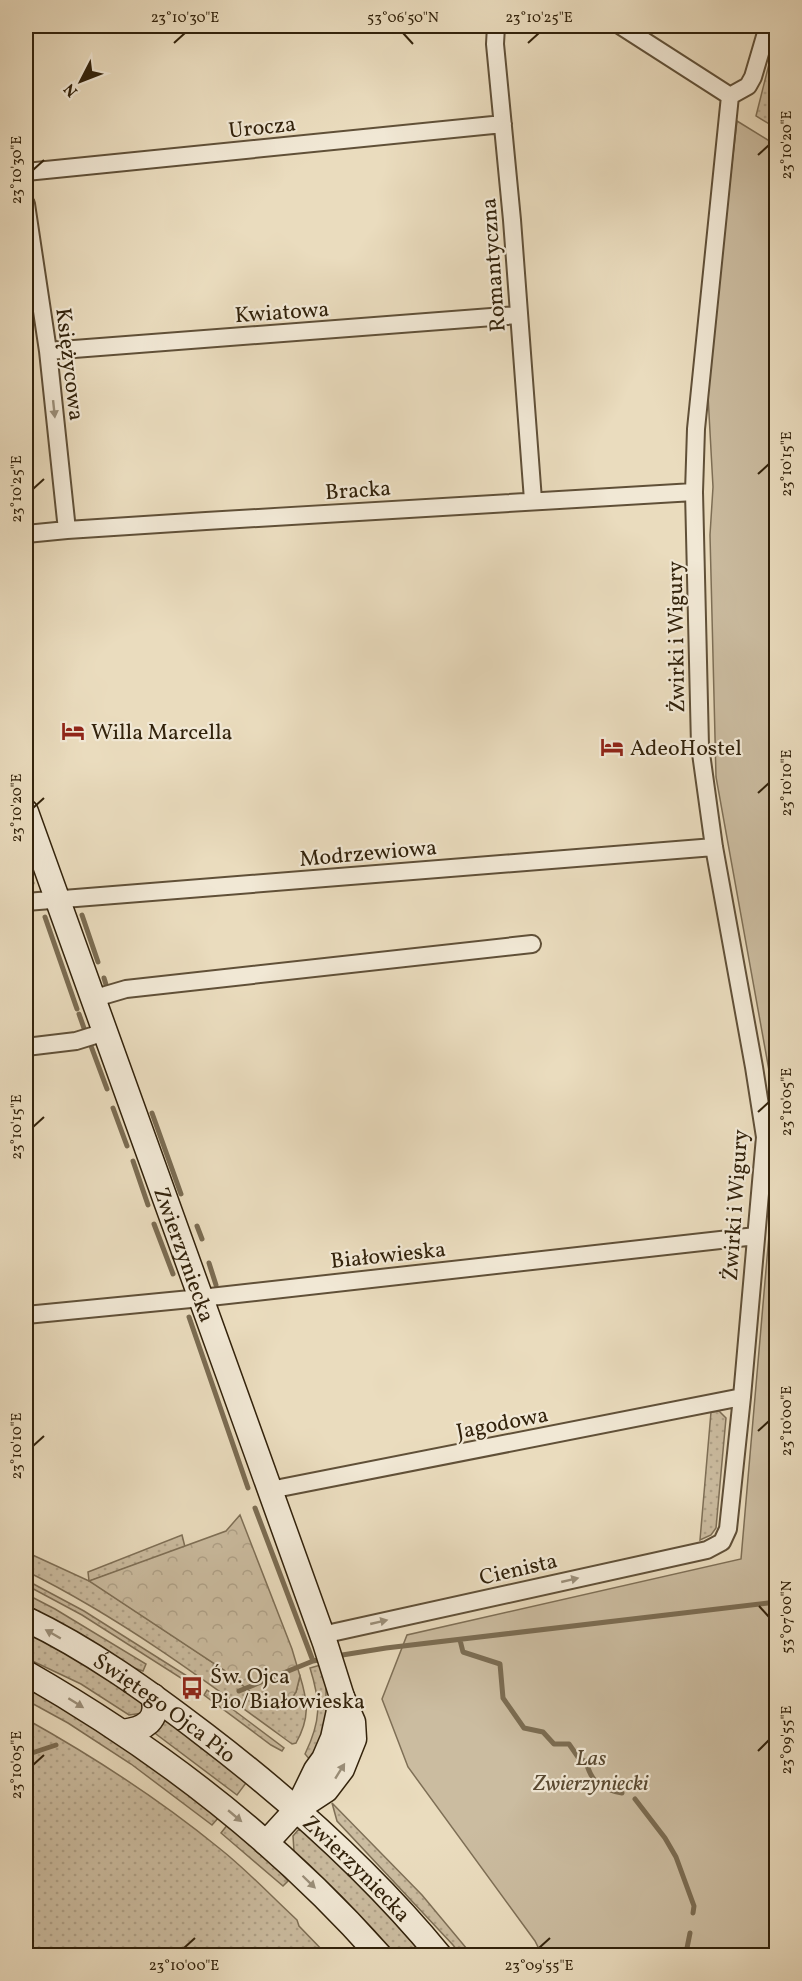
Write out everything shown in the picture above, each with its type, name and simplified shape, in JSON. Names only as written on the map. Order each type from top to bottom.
[{"type":"street","name":"Romantyczna","points":[[496,26],[495,44],[533,500]]},
{"type":"street","points":[[621,26],[730,96],[748,86],[753,77],[768,26]]},
{"type":"street","name":"Żwirki i Wigury","points":[[722,1542],[728,1529],[765,1137],[714,847],[700,746],[694,492],[696,429],[730,96]]},
{"type":"street","name":"Urocza","points":[[26,172],[503,124]]},
{"type":"street","name":"Księżycowa","points":[[26,204],[48,351],[67,530]]},
{"type":"street","name":"Kwiatowa","points":[[48,351],[518,315]]},
{"type":"street","name":"Bracka","points":[[26,534],[533,500],[694,492]]},
{"type":"street","name":"Zwierzyniecka","points":[[26,812],[129,1104],[327,1648],[342,1697],[353,1722],[354,1739],[342,1769],[326,1790],[297,1809],[266,1843],[346,1918],[380,1956]]},
{"type":"street","name":"Modrzewiowa","points":[[26,902],[714,847]]},
{"type":"street","points":[[92,999],[126,989],[532,944]]},
{"type":"street","points":[[26,1047],[76,1041],[105,1032]]},
{"type":"street","name":"Białowieska","points":[[26,1315],[201,1298],[756,1236]]},
{"type":"street","name":"Jagodowa","points":[[270,1490],[742,1397]]},
{"type":"street","name":"Cienista","points":[[327,1648],[641,1564],[707,1550],[722,1542]]},
{"type":"street","name":"Świętego Ojca Pio","points":[[26,1619],[107,1665],[153,1696],[259,1776],[297,1809]]},
{"type":"street","name":"Świętego Ojca Pio","points":[[26,1673],[123,1732],[225,1808],[266,1843]]},
{"type":"street","points":[[123,1732],[136,1731],[149,1722],[155,1713],[156,1706],[153,1696]]},
{"type":"street","name":"Zwierzyniecka","points":[[297,1809],[331,1839],[385,1894],[440,1956]]},
{"type":"green space","points":[[776,36],[776,128],[756,116]]},
{"type":"green space","points":[[737,121],[776,145],[776,1133],[774,1098],[716,777],[710,535],[713,487],[707,377]]},
{"type":"green space","name":"Las Zwierzyniecki","points":[[776,1154],[776,1955],[542,1955],[535,1941],[408,1767],[382,1699],[407,1635],[741,1559]]},
{"type":"green space","points":[[719,1411],[726,1418],[716,1528],[711,1535],[700,1540],[711,1412]]},
{"type":"green space","points":[[240,1515],[292,1649],[300,1676],[296,1692],[289,1703],[277,1707],[264,1703],[224,1670],[89,1581],[226,1531]]},
{"type":"green space","points":[[182,1535],[185,1547],[90,1581],[224,1670],[264,1703],[296,1692],[300,1676],[305,1694],[306,1718],[296,1743],[292,1744],[129,1630],[96,1609],[26,1571],[26,1552],[89,1581],[88,1572]]},
{"type":"green space","points":[[26,1580],[84,1611],[187,1676],[184,1680],[82,1615],[26,1585]]},
{"type":"green space","points":[[26,1594],[146,1664],[143,1671],[125,1665],[26,1608]]},
{"type":"green space","points":[[26,1630],[55,1645],[144,1701],[143,1713],[129,1715],[81,1684],[26,1658]]},
{"type":"green space","points":[[324,1664],[326,1731],[311,1761],[305,1754],[314,1732],[318,1712],[310,1668]]},
{"type":"green space","points":[[26,1685],[124,1748],[219,1817],[212,1825],[131,1764],[68,1723],[26,1700]]},
{"type":"green space","points":[[207,1690],[284,1748],[282,1751],[204,1695]]},
{"type":"green space","points":[[163,1717],[249,1779],[237,1795],[156,1734],[153,1730]]},
{"type":"green space","points":[[26,1719],[126,1779],[196,1830],[259,1883],[297,1920],[299,1926],[327,1955],[26,1955]]},
{"type":"green space","points":[[332,1803],[422,1895],[472,1955],[461,1955],[337,1821]]},
{"type":"green space","points":[[228,1824],[270,1861],[288,1881],[283,1886],[221,1833]]},
{"type":"green space","points":[[298,1830],[307,1831],[342,1864],[428,1955],[393,1955],[298,1859],[294,1851],[293,1836]]},
{"type":"waterway","points":[[26,866],[32,883]]},
{"type":"waterway","points":[[82,915],[98,962]]},
{"type":"waterway","points":[[45,917],[77,1009]]},
{"type":"waterway","points":[[104,978],[107,988]]},
{"type":"waterway","points":[[79,1014],[85,1031]]},
{"type":"waterway","points":[[91,1046],[107,1089]]},
{"type":"waterway","points":[[113,1108],[127,1146]]},
{"type":"waterway","points":[[152,1113],[181,1194]]},
{"type":"waterway","points":[[133,1161],[148,1205]]},
{"type":"waterway","points":[[154,1224],[173,1274]]},
{"type":"waterway","points":[[197,1226],[202,1239]]},
{"type":"waterway","points":[[209,1263],[216,1285]]},
{"type":"waterway","points":[[189,1317],[248,1488]]},
{"type":"waterway","points":[[255,1508],[313,1661]]},
{"type":"waterway","points":[[336,1656],[386,1648],[776,1602]]},
{"type":"waterway","points":[[460,1640],[463,1652],[500,1664],[503,1698],[524,1728],[543,1732],[554,1744],[569,1744],[578,1757],[586,1762],[591,1775],[598,1784],[622,1793]]},
{"type":"waterway","points":[[239,1691],[313,1661],[324,1659]]},
{"type":"waterway","points":[[26,1755],[56,1745]]},
{"type":"waterway","points":[[635,1799],[665,1838],[676,1857],[694,1906],[693,1913]]},
{"type":"waterway","points":[[690,1933],[687,1948],[691,1956]]},
{"type":"place","name":"Willa Marcella","points":[[73,731]]},
{"type":"place","name":"AdeoHostel","points":[[612,747]]},
{"type":"place","name":"Św. Ojca Pio/Białowieska","points":[[192,1688]]}]
